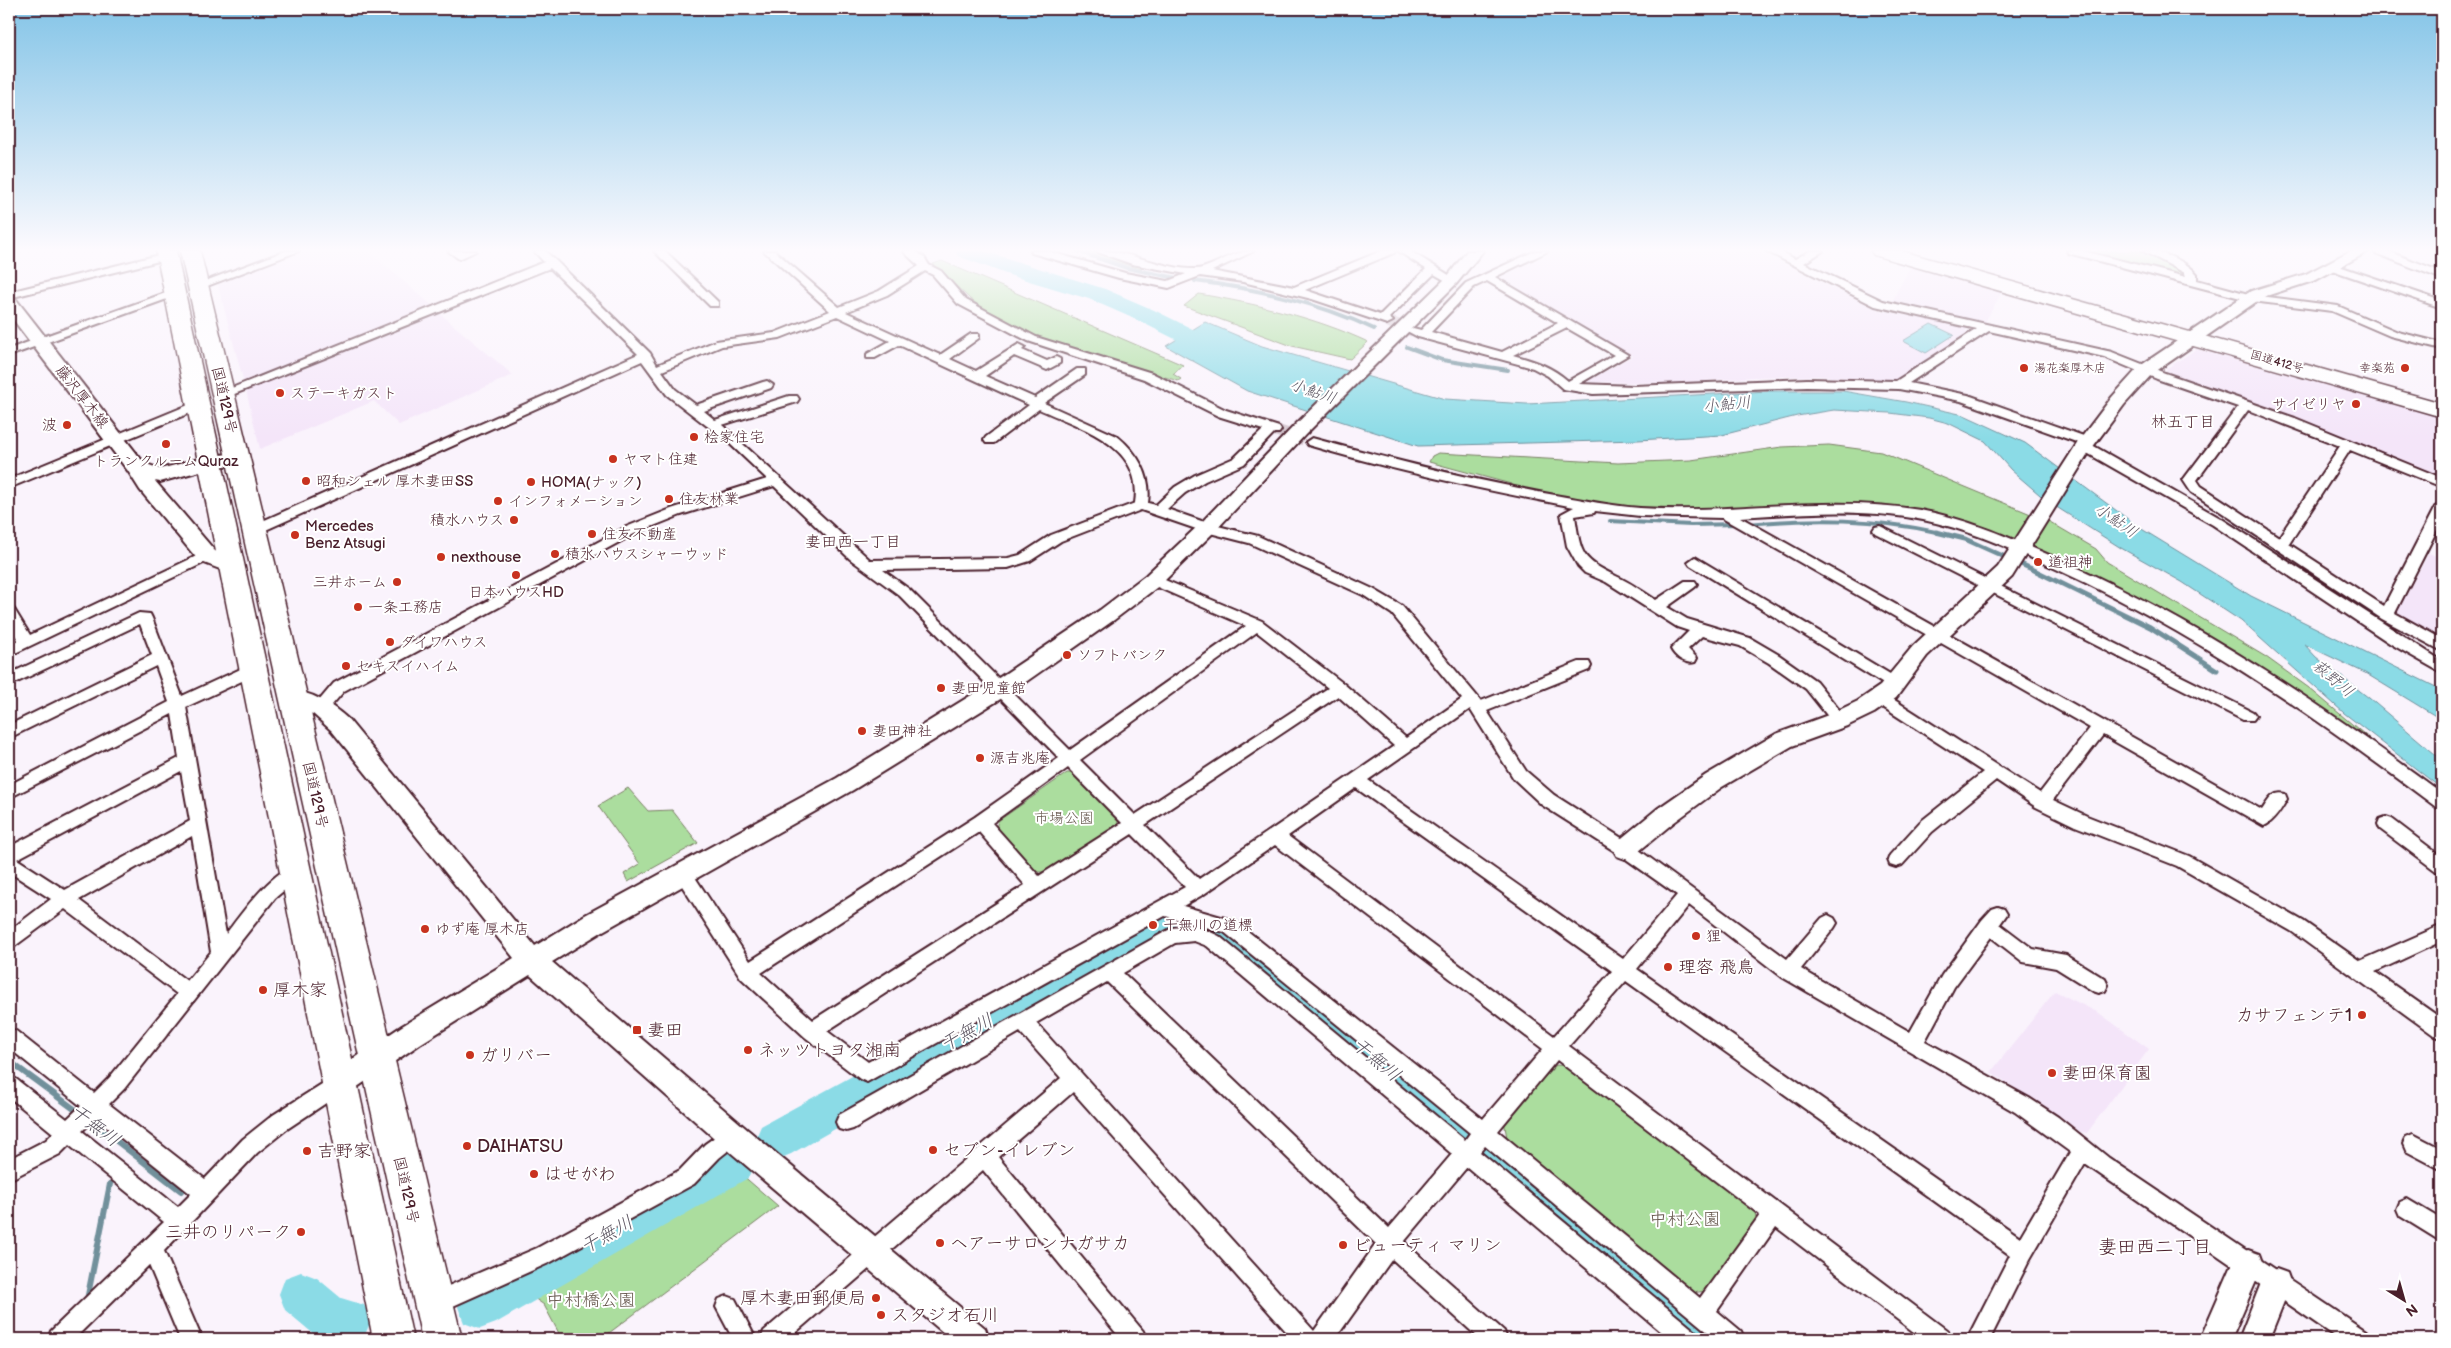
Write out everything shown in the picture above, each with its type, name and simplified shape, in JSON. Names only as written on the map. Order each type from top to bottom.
[{"type":"highway","name":"国道129号","points":[[178,314],[211,468],[219,561],[252,670],[393,1339]]},
{"type":"highway","name":"国道129号","points":[[204,314],[442,1339]]},
{"type":"highway","name":"国道412号","points":[[2116,314],[2442,399]]},
{"type":"highway","name":"国道412号","points":[[2122,314],[2442,410]]},
{"type":"main road","name":"藤沢厚木線","points":[[18,314],[142,476],[219,561]]},
{"type":"main road","points":[[142,476],[162,488],[174,487],[211,468],[238,459]]},
{"type":"street","points":[[9,353],[116,314]]},
{"type":"street","points":[[223,394],[424,314]]},
{"type":"street","points":[[604,314],[646,355],[654,370],[671,392],[714,424],[855,556],[870,565],[904,592],[1198,890]]},
{"type":"street","points":[[654,370],[720,343],[776,336],[837,314]]},
{"type":"street","points":[[841,314],[1114,439],[1125,448],[1136,465],[1144,492],[1141,505]]},
{"type":"street","points":[[985,314],[1032,339],[1148,376],[1222,413],[1273,430],[1239,461],[1187,486],[1159,510]]},
{"type":"street","points":[[1365,314],[1384,320],[1390,314]]},
{"type":"street","points":[[59,1339],[179,1221],[250,1146],[280,1122],[532,960],[683,873],[845,784],[998,689],[1107,615],[1153,580],[1310,432],[1381,350],[1418,314]]},
{"type":"street","points":[[1439,314],[1418,333],[1537,365],[1552,373],[1567,386],[1634,390],[1807,382],[1899,385],[1964,398],[2083,448],[2129,470],[2260,549],[2342,605],[2442,668]]},
{"type":"street","points":[[1550,314],[1622,355],[1567,386]]},
{"type":"street","points":[[1923,314],[2094,350],[2246,406],[2442,483]]},
{"type":"street","points":[[1625,848],[1665,816],[1714,781],[1784,740],[1839,720],[1887,691],[1920,650],[1990,586],[2016,556],[2083,448],[2118,401],[2146,370],[2229,314]]},
{"type":"street","points":[[2348,314],[2394,334],[2442,346]]},
{"type":"street","points":[[1502,356],[1567,324]]},
{"type":"street","points":[[1899,385],[1986,328]]},
{"type":"street","points":[[941,360],[975,336]]},
{"type":"street","points":[[872,356],[899,340]]},
{"type":"street","points":[[977,376],[1016,349],[1048,366]]},
{"type":"street","points":[[254,530],[646,355]]},
{"type":"street","points":[[990,440],[1037,403],[1081,372]]},
{"type":"street","points":[[695,410],[767,385]]},
{"type":"street","points":[[714,424],[793,399]]},
{"type":"street","points":[[9,484],[104,445],[114,438],[198,405]]},
{"type":"street","points":[[2246,406],[2190,480],[2196,489],[2387,615],[2442,646]]},
{"type":"street","points":[[1310,432],[1388,465],[1600,509]]},
{"type":"street","points":[[2283,546],[2347,445]]},
{"type":"street","points":[[321,708],[339,687],[631,530],[676,512],[776,481]]},
{"type":"street","points":[[870,565],[1008,563],[1025,558],[1056,538],[1141,505],[1207,528],[1253,539],[1384,601],[1408,622],[1475,704],[1520,775],[1548,800],[1625,848],[1688,894],[1754,947],[1813,987],[2022,1104],[2083,1148],[2102,1165],[2358,1339]]},
{"type":"street","points":[[1839,720],[1811,685],[1774,659],[1745,642],[1682,622],[1611,579],[1601,576],[1578,559],[1572,546],[1568,514],[1581,509],[1694,514],[1804,508],[1870,507],[1976,529],[2016,556],[2115,590],[2216,646],[2285,689],[2359,740],[2442,802]]},
{"type":"street","points":[[2387,615],[2442,507]]},
{"type":"street","points":[[1724,513],[2264,819],[2279,799]]},
{"type":"street","points":[[1880,530],[2248,716]]},
{"type":"street","points":[[2260,549],[2283,546]]},
{"type":"street","points":[[9,651],[219,561]]},
{"type":"street","points":[[1695,562],[1887,691],[1994,772],[2042,802],[2081,821],[2182,861],[2297,926],[2357,971],[2442,1030]]},
{"type":"street","points":[[1153,580],[1258,625],[1339,688],[1405,746]]},
{"type":"street","points":[[1657,608],[1690,584]]},
{"type":"street","points":[[9,613],[27,643]]},
{"type":"street","points":[[9,680],[139,618],[145,618],[178,704],[197,826],[220,953]]},
{"type":"street","points":[[747,972],[981,822],[1258,625]]},
{"type":"street","points":[[1690,658],[1678,649],[1700,629]]},
{"type":"street","points":[[9,732],[159,658]]},
{"type":"street","points":[[683,873],[747,972],[812,1031],[867,1074],[1198,890],[1405,746],[1475,704],[1584,666]]},
{"type":"street","points":[[9,792],[178,704],[252,670]]},
{"type":"street","points":[[812,1031],[1134,824],[1339,688]]},
{"type":"street","points":[[293,699],[321,708],[340,725],[532,960],[732,1135],[974,1339]]},
{"type":"street","points":[[2042,802],[2100,727]]},
{"type":"street","points":[[9,855],[187,761]]},
{"type":"street","points":[[1896,860],[1926,828],[1953,814],[1994,772]]},
{"type":"street","points":[[1355,780],[2024,1252]]},
{"type":"street","points":[[981,822],[1037,886]]},
{"type":"street","points":[[2386,824],[2442,866]]},
{"type":"street","points":[[9,941],[65,900],[197,826]]},
{"type":"street","points":[[1275,835],[1940,1339]]},
{"type":"street","points":[[9,863],[65,900],[189,992]]},
{"type":"street","points":[[9,1170],[53,1147],[117,1083],[269,893],[294,872]]},
{"type":"street","points":[[1322,1339],[1390,1243],[1464,1154],[1624,971],[1688,894]]},
{"type":"street","points":[[1166,908],[1198,926],[1213,942],[1464,1154],[1687,1339]]},
{"type":"street","points":[[1914,1043],[1948,982],[1993,919],[2029,956],[2060,961],[2099,986]]},
{"type":"street","points":[[1788,970],[1828,923]]},
{"type":"street","points":[[846,1122],[1172,936],[1198,926],[1229,926],[1484,1132],[1733,1339]]},
{"type":"street","points":[[2357,971],[2442,934]]},
{"type":"street","points":[[1109,972],[1390,1243],[1496,1339]]},
{"type":"street","points":[[1022,1020],[1307,1339]]},
{"type":"street","points":[[9,1037],[82,1119],[179,1221]]},
{"type":"street","points":[[772,1339],[1075,1078]]},
{"type":"street","points":[[9,1085],[82,1119],[206,1193]]},
{"type":"street","points":[[433,1304],[544,1255],[687,1177],[712,1151],[732,1135]]},
{"type":"street","points":[[2412,1144],[2442,1160]]},
{"type":"street","points":[[1978,1339],[2024,1252],[2083,1148]]},
{"type":"street","points":[[984,1155],[1134,1339]]},
{"type":"street","points":[[2407,1209],[2442,1232]]},
{"type":"street","points":[[1702,1314],[1774,1212]]},
{"type":"street","points":[[152,1248],[191,1339]]},
{"type":"street","points":[[2215,1339],[2248,1265]]},
{"type":"street","points":[[2254,1339],[2276,1284]]},
{"type":"street","points":[[727,1307],[745,1339]]},
{"type":"shaded area","points":[[226,314],[417,314],[244,383]]},
{"type":"shaded area","points":[[433,314],[440,314],[513,375],[399,425],[374,401],[260,449],[246,390]]},
{"type":"shaded area","points":[[1559,314],[1899,314],[1965,327],[1967,333],[1890,383],[1866,379],[1818,376],[1754,377],[1677,383],[1586,382],[1633,356]]},
{"type":"shaded area","points":[[1945,314],[1990,314],[1985,322]]},
{"type":"shaded area","points":[[2196,349],[2442,418],[2442,478],[2294,418],[2170,374],[2166,369]]},
{"type":"shaded area","points":[[2429,553],[2442,559],[2442,642],[2396,614]]},
{"type":"shaded area","points":[[2055,991],[2099,1013],[2149,1049],[2087,1133],[2081,1132],[1991,1072]]},
{"type":"green space","points":[[991,314],[1065,314],[1183,365],[1173,374],[1181,379],[1178,381],[1038,338]]},
{"type":"green space","points":[[1205,314],[1292,314],[1327,325],[1368,342],[1350,359],[1292,346]]},
{"type":"green space","points":[[1829,445],[1881,452],[2050,522],[2096,549],[2107,562],[2266,657],[2309,688],[2377,745],[2377,748],[2331,716],[2033,549],[1876,505],[1698,512],[1604,506],[1519,489],[1511,484],[1429,462],[1432,456],[1438,453],[1618,463],[1691,460],[1782,447]]},
{"type":"green space","name":"市場公園","points":[[1067,773],[1074,773],[1119,819],[1117,825],[1044,872],[1035,872],[996,828],[998,821]]},
{"type":"green space","points":[[628,788],[648,811],[672,810],[698,843],[628,882],[624,874],[640,864],[598,806]]},
{"type":"green space","name":"中村公園","points":[[1556,1065],[1569,1066],[1754,1206],[1757,1224],[1707,1291],[1691,1293],[1507,1138],[1504,1121]]},
{"type":"green space","name":"中村橋公園","points":[[741,1174],[778,1206],[601,1339],[562,1339],[544,1305],[527,1293]]},
{"type":"water","name":"萩野川","points":[[1205,322],[1262,346],[1445,399],[1527,404],[1769,391],[1843,391],[1964,415],[2025,443],[2140,528],[2251,596],[2442,690],[2442,720],[2365,673],[2304,644],[2316,657],[2369,698],[2442,760],[2442,789],[2344,713],[2241,621],[2182,582],[2121,548],[2047,501],[2011,470],[1985,441],[1948,423],[1929,418],[1890,413],[1834,410],[1797,416],[1722,435],[1638,440],[1418,446],[1247,391],[1166,346]]},
{"type":"water","points":[[1931,324],[1954,335],[1926,353],[1903,341]]},
{"type":"waterway","name":"小鮎川","points":[[1143,314],[1224,354]]},
{"type":"waterway","points":[[1338,314],[1374,329]]},
{"type":"waterway","points":[[1407,347],[1442,360],[1508,370]]},
{"type":"waterway","points":[[1746,524],[1820,520],[1868,522],[1892,524],[1941,533]]},
{"type":"waterway","points":[[1610,521],[1691,525],[1738,524]]},
{"type":"waterway","points":[[1936,532],[1965,539],[2034,570],[2150,627],[2217,670]]},
{"type":"waterway","name":"干無川","points":[[776,1140],[1158,927]]},
{"type":"waterway","name":"干無川","points":[[1228,934],[1455,1128]]},
{"type":"waterway","name":"干無川","points":[[9,1061],[81,1114]]},
{"type":"waterway","name":"干無川","points":[[88,1119],[181,1191]]},
{"type":"waterway","name":"干無川","points":[[1494,1159],[1712,1339]]},
{"type":"waterway","name":"干無川","points":[[480,1307],[733,1164]]},
{"type":"waterway","points":[[87,1300],[110,1184]]},
{"type":"waterway","name":"干無川","points":[[301,1294],[332,1320],[348,1321]]},
{"type":"waterway","points":[[80,1339],[81,1335]]},
{"type":"tunnel","points":[[1387,321],[1413,331]]},
{"type":"tunnel","points":[[1275,430],[1312,442]]},
{"type":"place","name":"湯花楽厚木店","points":[[2024,368]]},
{"type":"place","name":"幸楽苑","points":[[2405,368]]},
{"type":"place","name":"ステーキガスト","points":[[280,393]]},
{"type":"place","name":"サイゼリヤ","points":[[2356,404]]},
{"type":"place","name":"波","points":[[67,425]]},
{"type":"place","name":"桧家住宅","points":[[694,437]]},
{"type":"place","name":"トランクルームQuraz","points":[[166,444]]},
{"type":"place","name":"ヤマト住建","points":[[613,459]]},
{"type":"place","name":"昭和シェル 厚木妻田SS","points":[[306,481]]},
{"type":"place","name":"HOMA(ナック)","points":[[531,482]]},
{"type":"place","name":"住友林業","points":[[669,499]]},
{"type":"place","name":"インフォメーション","points":[[498,501]]},
{"type":"place","name":"積水ハウス","points":[[514,520]]},
{"type":"place","name":"住友不動産","points":[[592,534]]},
{"type":"place","name":"Mercedes Benz Atsugi","points":[[295,535]]},
{"type":"place","name":"積水ハウスシャーウッド","points":[[555,554]]},
{"type":"place","name":"nexthouse","points":[[441,557]]},
{"type":"place","name":"道祖神","points":[[2038,562]]},
{"type":"place","name":"日本ハウスHD","points":[[516,575]]},
{"type":"place","name":"三井ホーム","points":[[397,582]]},
{"type":"place","name":"一条工務店","points":[[358,607]]},
{"type":"place","name":"ダイワハウス","points":[[390,642]]},
{"type":"place","name":"ソフトバンク","points":[[1067,655]]},
{"type":"place","name":"セキスイハイム","points":[[346,666]]},
{"type":"place","name":"妻田児童館","points":[[941,688]]},
{"type":"place","name":"妻田神社","points":[[862,731]]},
{"type":"place","name":"源吉兆庵","points":[[980,758]]},
{"type":"place","name":"干無川の道標","points":[[1153,925]]},
{"type":"place","name":"ゆず庵 厚木店","points":[[425,929]]},
{"type":"place","name":"狸","points":[[1696,936]]},
{"type":"place","name":"理容 飛鳥","points":[[1668,967]]},
{"type":"place","name":"厚木家","points":[[263,990]]},
{"type":"place","name":"カサフェンテ1","points":[[2362,1015]]},
{"type":"place","name":"妻田","points":[[637,1030]]},
{"type":"place","name":"ネッツトヨタ湘南","points":[[748,1050]]},
{"type":"place","name":"ガリバー","points":[[470,1055]]},
{"type":"place","name":"妻田保育園","points":[[2052,1073]]},
{"type":"place","name":"DAIHATSU","points":[[467,1146]]},
{"type":"place","name":"セブン-イレブン","points":[[933,1150]]},
{"type":"place","name":"吉野家","points":[[307,1151]]},
{"type":"place","name":"はせがわ","points":[[534,1174]]},
{"type":"place","name":"三井のリパーク","points":[[301,1232]]},
{"type":"place","name":"ヘアーサロンナガサカ","points":[[940,1243]]},
{"type":"place","name":"ビューティ マリン","points":[[1343,1245]]},
{"type":"place","name":"厚木妻田郵便局","points":[[876,1298]]},
{"type":"place","name":"スタジオ石川","points":[[881,1315]]},
{"type":"district","name":"林五丁目","points":[[2183,422]]},
{"type":"district","name":"妻田西一丁目","points":[[853,542]]},
{"type":"district","name":"妻田西二丁目","points":[[2155,1247]]}]
